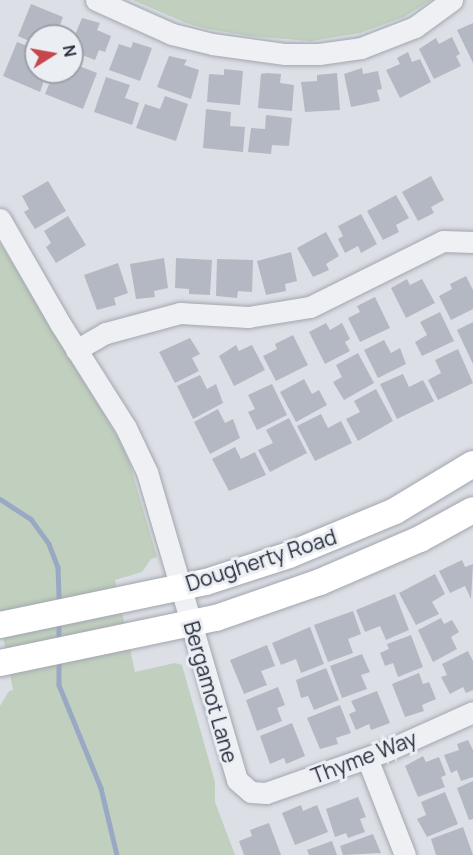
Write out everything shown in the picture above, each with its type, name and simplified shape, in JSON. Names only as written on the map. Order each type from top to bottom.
[{"type":"main road","name":"Dougherty Road","points":[[0,625],[206,582],[237,572],[395,512],[473,464]]},
{"type":"main road","name":"Dougherty Road","points":[[4,662],[216,618],[320,582],[420,539],[473,510]]},
{"type":"street","points":[[96,0],[172,34],[212,44],[285,54],[319,54],[362,48],[415,27],[452,0]]},
{"type":"street","name":"Bergamot Lane","points":[[0,219],[76,350],[126,428],[147,472],[237,780],[251,792]]},
{"type":"street","points":[[76,350],[106,333],[180,313],[248,317],[310,307],[443,240],[473,242]]},
{"type":"street","name":"Thyme Way","points":[[251,792],[266,793],[367,758],[473,712]]},
{"type":"street","points":[[367,758],[405,855]]},
{"type":"green space","points":[[133,0],[431,0],[404,17],[360,33],[311,41],[249,36],[208,29],[186,23]]},
{"type":"green space","points":[[0,243],[119,439],[129,461],[157,557],[151,559],[142,572],[115,580],[135,672],[175,663],[182,665],[215,782],[215,802],[235,855],[0,855],[0,706],[9,691],[13,690],[0,620]]},
{"type":"building","points":[[31,4],[63,17],[60,24],[24,24],[24,39],[18,36]]},
{"type":"building","points":[[82,18],[100,23],[97,30],[111,36],[105,52],[99,50],[95,60],[84,56],[84,24],[80,24]]},
{"type":"building","points":[[473,23],[473,63],[457,30]]},
{"type":"building","points":[[452,37],[460,54],[456,56],[461,66],[434,79],[419,49],[436,38],[439,44]]},
{"type":"building","points":[[17,42],[24,45],[24,84],[43,84],[40,92],[3,76]]},
{"type":"building","points":[[133,42],[152,48],[140,81],[109,70],[119,44],[131,48]]},
{"type":"building","points":[[408,52],[412,62],[420,59],[431,82],[400,98],[386,70],[400,64],[397,58]]},
{"type":"building","points":[[169,56],[187,60],[184,65],[199,70],[191,99],[157,87]]},
{"type":"building","points":[[84,68],[97,73],[83,109],[45,94],[49,84],[84,84]]},
{"type":"building","points":[[362,68],[363,74],[378,71],[382,89],[377,90],[380,101],[351,107],[344,74]]},
{"type":"building","points":[[224,69],[243,71],[240,105],[207,102],[209,74],[224,75]]},
{"type":"building","points":[[337,73],[340,110],[305,112],[301,82],[317,81],[317,75]]},
{"type":"building","points":[[261,74],[281,74],[280,83],[294,85],[292,111],[258,108]]},
{"type":"building","points":[[106,77],[130,85],[125,98],[139,103],[132,125],[94,112]]},
{"type":"building","points":[[165,96],[188,104],[176,141],[136,128],[145,104],[160,109]]},
{"type":"building","points":[[206,109],[231,112],[230,126],[245,127],[243,152],[203,148]]},
{"type":"building","points":[[266,115],[292,118],[289,146],[272,145],[271,154],[248,152],[251,128],[265,129]]},
{"type":"building","points":[[431,176],[444,200],[431,207],[434,213],[418,221],[402,192]]},
{"type":"building","points":[[48,181],[66,211],[35,229],[24,212],[29,209],[22,196]]},
{"type":"building","points":[[396,195],[409,218],[396,225],[399,232],[383,240],[367,211]]},
{"type":"building","points":[[361,214],[377,244],[361,253],[358,246],[345,253],[338,239],[343,236],[338,226]]},
{"type":"building","points":[[68,216],[86,245],[56,263],[46,247],[51,243],[44,231]]},
{"type":"building","points":[[326,232],[339,256],[326,264],[329,270],[313,277],[297,248]]},
{"type":"building","points":[[291,252],[297,281],[285,284],[286,291],[266,295],[257,261]]},
{"type":"building","points":[[164,258],[168,288],[154,291],[155,297],[136,299],[130,264]]},
{"type":"building","points":[[176,258],[212,260],[210,295],[189,294],[189,289],[175,288]]},
{"type":"building","points":[[217,259],[253,260],[252,292],[238,291],[237,298],[216,296]]},
{"type":"building","points":[[118,263],[128,293],[114,298],[116,305],[97,310],[84,275]]},
{"type":"building","points":[[466,276],[473,290],[473,309],[451,320],[439,296],[452,289],[450,284]]},
{"type":"building","points":[[407,279],[410,285],[422,279],[435,303],[406,318],[391,288]]},
{"type":"building","points":[[375,297],[390,328],[360,342],[348,318],[360,312],[357,306]]},
{"type":"building","points":[[440,312],[454,341],[422,356],[415,342],[427,335],[420,322]]},
{"type":"building","points":[[473,322],[473,364],[457,330]]},
{"type":"building","points":[[326,323],[330,330],[342,323],[350,339],[345,342],[350,351],[325,364],[309,332]]},
{"type":"building","points":[[293,335],[308,365],[276,381],[263,356],[277,349],[275,344]]},
{"type":"building","points":[[190,338],[200,354],[192,358],[199,371],[175,383],[159,352]]},
{"type":"building","points":[[384,340],[391,353],[400,348],[406,364],[378,378],[364,350]]},
{"type":"building","points":[[236,345],[239,351],[252,345],[265,370],[234,386],[219,356]]},
{"type":"building","points":[[458,349],[473,383],[438,400],[428,380],[441,373],[435,360]]},
{"type":"building","points":[[358,353],[374,383],[344,400],[333,382],[342,377],[336,365]]},
{"type":"building","points":[[403,374],[409,387],[423,380],[434,401],[397,419],[380,384]]},
{"type":"building","points":[[200,375],[207,389],[216,384],[223,403],[193,419],[177,386]]},
{"type":"building","points":[[304,379],[312,394],[319,390],[327,405],[296,422],[280,392]]},
{"type":"building","points":[[272,384],[287,415],[257,430],[248,412],[255,409],[248,395]]},
{"type":"building","points":[[376,389],[393,421],[358,441],[346,419],[360,412],[354,401]]},
{"type":"building","points":[[218,409],[225,423],[233,419],[240,438],[210,454],[194,422]]},
{"type":"building","points":[[321,414],[328,428],[341,421],[352,443],[315,461],[297,426]]},
{"type":"building","points":[[289,418],[307,453],[270,472],[258,450],[273,443],[266,430]]},
{"type":"building","points":[[235,447],[241,459],[255,452],[266,475],[229,491],[212,459]]},
{"type":"building","points":[[462,560],[465,567],[473,564],[471,599],[465,586],[450,593],[439,571]]},
{"type":"building","points":[[435,574],[445,594],[432,602],[439,614],[416,625],[399,593]]},
{"type":"building","points":[[395,594],[409,630],[386,640],[380,626],[365,632],[356,610]]},
{"type":"building","points":[[353,611],[361,634],[348,639],[353,653],[328,662],[314,625]]},
{"type":"building","points":[[441,618],[444,624],[452,620],[459,632],[451,637],[457,649],[433,662],[418,630]]},
{"type":"building","points":[[310,627],[324,664],[301,673],[296,659],[281,665],[272,643]]},
{"type":"building","points":[[411,635],[423,667],[398,677],[393,663],[385,666],[380,653],[389,649],[387,644]]},
{"type":"building","points":[[267,645],[275,666],[261,671],[267,685],[244,694],[230,660]]},
{"type":"building","points":[[468,651],[473,661],[473,690],[466,693],[463,687],[450,694],[441,677],[447,675],[442,664]]},
{"type":"building","points":[[362,654],[370,672],[361,675],[367,689],[342,698],[330,666]]},
{"type":"building","points":[[326,668],[339,700],[314,710],[308,696],[301,698],[296,680]]},
{"type":"building","points":[[419,673],[423,684],[429,682],[436,699],[422,705],[424,711],[405,717],[392,684]]},
{"type":"building","points":[[278,687],[285,705],[277,708],[282,721],[257,731],[246,700]]},
{"type":"building","points":[[377,691],[390,723],[371,730],[369,724],[356,730],[349,714],[356,711],[351,701]]},
{"type":"building","points":[[340,705],[351,733],[336,738],[338,744],[320,749],[307,718]]},
{"type":"building","points":[[292,723],[305,756],[286,764],[284,758],[270,764],[260,736]]},
{"type":"building","points":[[468,740],[473,750],[473,777],[461,781],[457,770],[451,773],[444,755],[459,750],[457,744]]},
{"type":"building","points":[[423,756],[426,762],[439,757],[446,775],[441,777],[445,787],[418,797],[405,766]]},
{"type":"building","points":[[473,781],[473,819],[469,820],[457,788]]},
{"type":"building","points":[[445,792],[458,824],[427,837],[417,819],[426,815],[421,802]]},
{"type":"building","points":[[358,797],[366,817],[360,819],[365,832],[348,838],[346,833],[335,837],[326,809]]},
{"type":"building","points":[[301,805],[303,811],[317,805],[328,832],[295,845],[282,813]]},
{"type":"building","points":[[269,823],[281,855],[244,855],[239,841],[252,836],[250,830]]},
{"type":"building","points":[[463,827],[473,855],[436,855],[431,839]]},
{"type":"building","points":[[373,834],[381,853],[343,855],[340,846]]},
{"type":"building","points":[[332,841],[337,855],[309,855],[307,850]]},
{"type":"waterway","points":[[0,499],[31,519],[49,544],[58,567],[59,604]]},
{"type":"waterway","points":[[59,621],[59,643]]},
{"type":"waterway","points":[[59,660],[59,685],[101,788],[117,855]]}]
